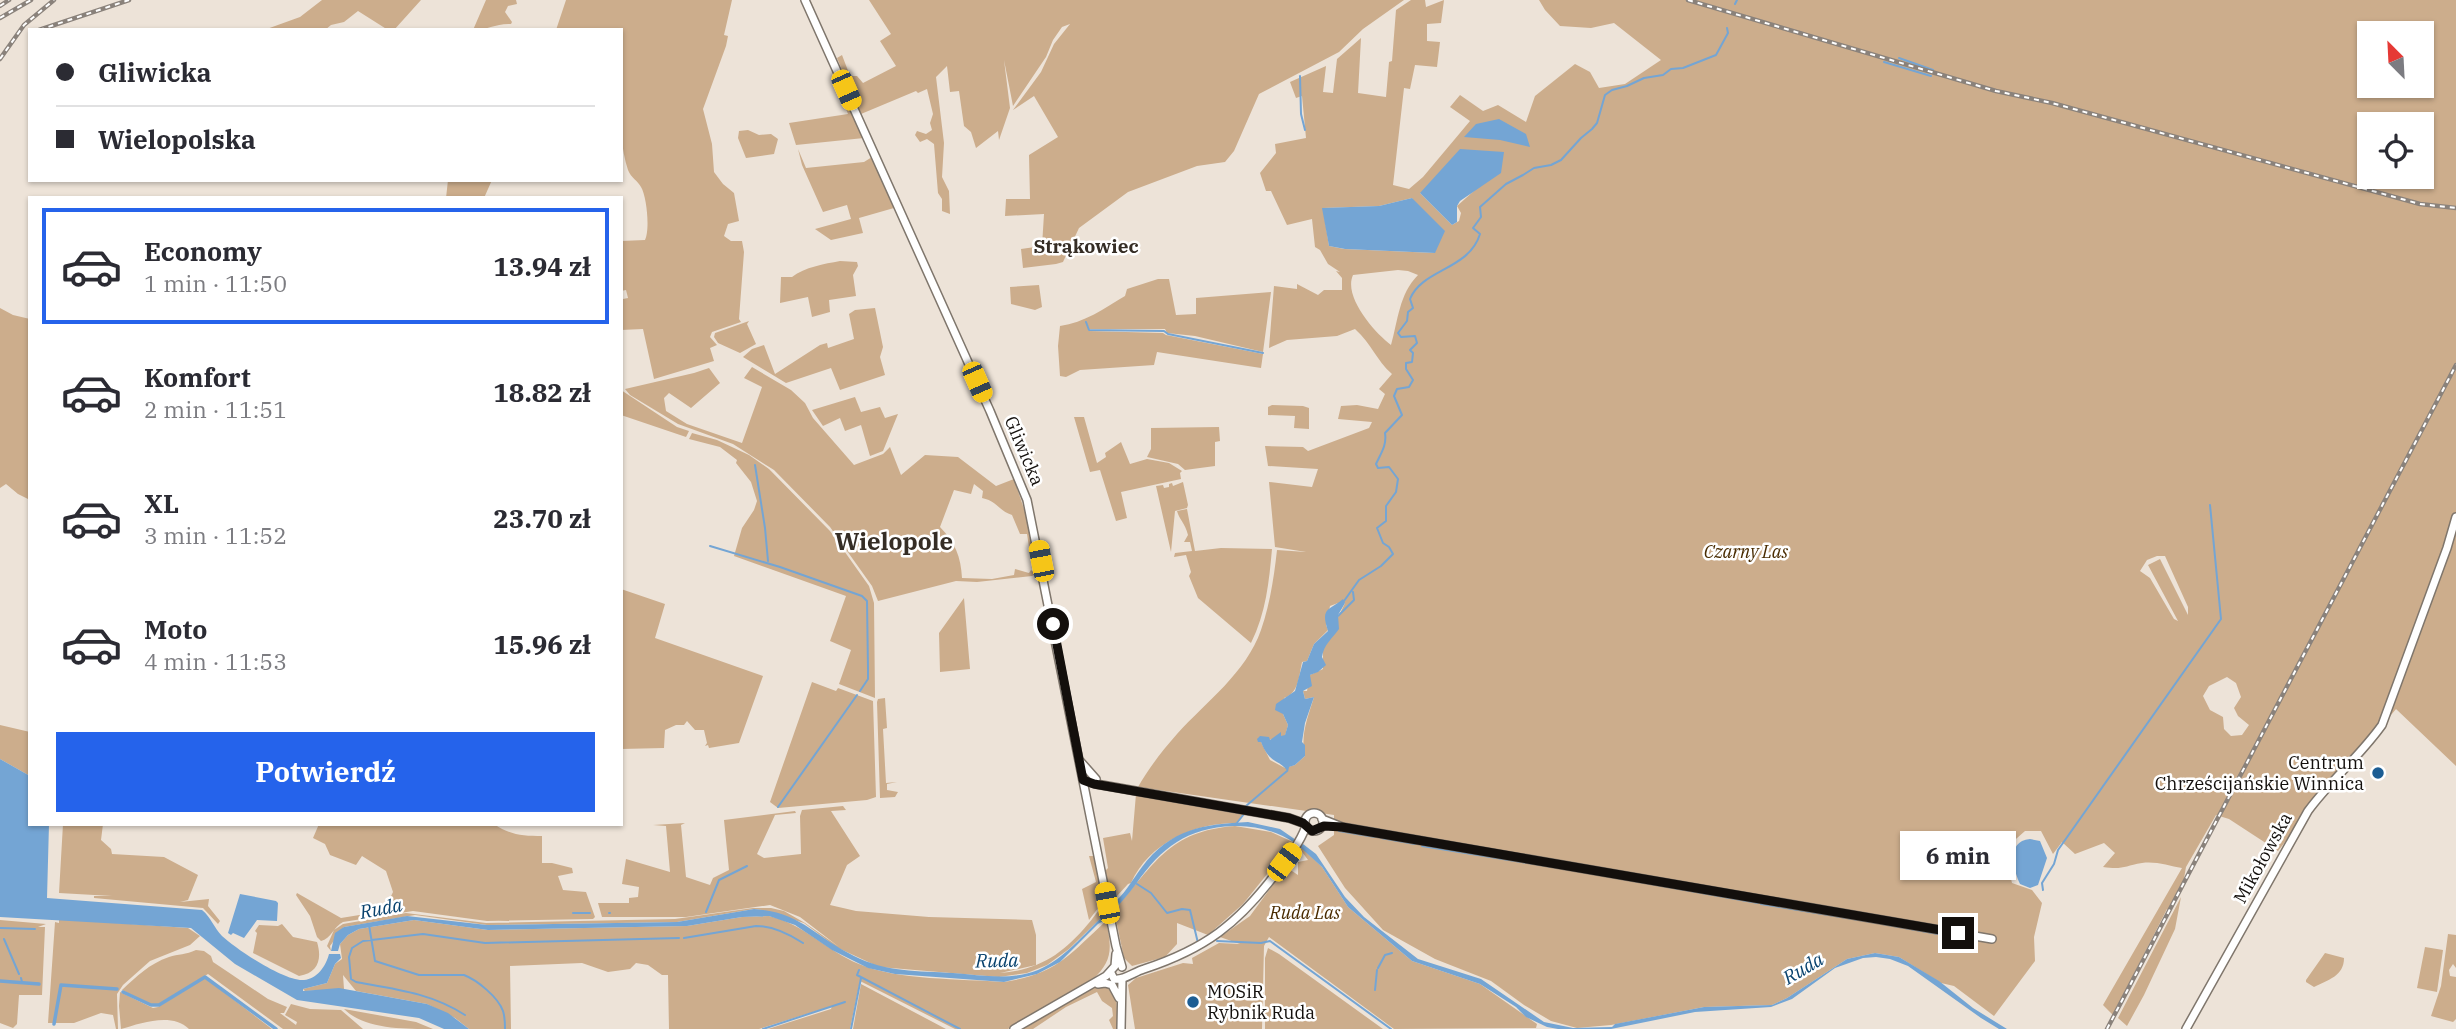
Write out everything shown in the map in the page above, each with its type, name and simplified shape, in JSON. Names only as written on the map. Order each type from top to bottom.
[{"type":"main road","name":"Gliwicka","points":[[806,0],[1023,489],[1033,522],[1086,791],[1116,946],[1118,974]]},
{"type":"main road","name":"Mikołowska","points":[[2186,1029],[2308,811],[2331,782],[2370,742],[2382,724],[2456,517]]},
{"type":"main road","points":[[1079,760],[1095,781]]},
{"type":"main road","points":[[1083,780],[1088,777],[1103,784],[1289,818],[1317,830]]},
{"type":"main road","points":[[1086,791],[1095,781]]},
{"type":"main road","points":[[1289,818],[1316,814],[1342,827]]},
{"type":"main road","points":[[1014,1029],[1091,985],[1118,974],[1141,970],[1184,955],[1226,929],[1255,901],[1294,849],[1301,839],[1308,816]]},
{"type":"main road","points":[[1317,830],[1322,819]]},
{"type":"main road","points":[[1301,839],[1324,826],[1342,827],[1992,939]]},
{"type":"main road","name":"Gliwicka","points":[[1116,946],[1121,1029]]},
{"type":"main road","points":[[1091,985],[1104,974],[1116,955]]},
{"type":"main road","points":[[1121,1002],[1126,982],[1141,970]]},
{"type":"main road","points":[[1091,985],[1110,984],[1116,989],[1121,1002]]},
{"type":"green space","points":[[322,0],[421,0],[396,28],[385,28],[358,11],[344,22],[327,28],[270,28],[300,17]]},
{"type":"green space","points":[[486,0],[516,0],[517,4],[508,6],[505,12],[511,24],[474,28]]},
{"type":"green space","points":[[566,0],[732,0],[724,35],[728,36],[726,46],[703,109],[712,144],[714,172],[734,193],[739,221],[728,224],[724,236],[731,241],[742,241],[744,252],[739,319],[741,322],[712,332],[710,337],[717,345],[710,348],[714,361],[654,379],[643,329],[623,330],[623,299],[628,298],[626,290],[623,291],[623,241],[645,240],[648,221],[643,192],[628,170],[623,148],[623,28],[557,28]]},
{"type":"green space","points":[[869,0],[1404,0],[1363,29],[1339,52],[1259,94],[1234,151],[1225,162],[1197,166],[1128,192],[1079,228],[1063,262],[1023,268],[1021,249],[1042,246],[1044,214],[1005,216],[1006,199],[1030,199],[1029,155],[1058,137],[1034,96],[1013,110],[1041,72],[1054,44],[1070,24],[1062,27],[1046,57],[1013,106],[1004,60],[1010,108],[999,140],[998,131],[976,148],[971,132],[964,126],[959,91],[950,92],[947,66],[936,77],[944,143],[942,177],[949,191],[950,214],[942,211],[934,144],[927,139],[920,142],[915,135],[917,131],[926,134],[932,130],[930,123],[933,114],[927,89],[861,114],[837,58],[842,55],[850,76],[857,76],[863,83],[896,66],[880,41],[891,34]]},
{"type":"green space","name":"Czarny Las","points":[[1411,0],[1425,0],[1426,7],[1444,0],[1441,23],[1427,24],[1427,41],[1440,42],[1437,67],[1415,65],[1410,89],[1404,88],[1393,185],[1409,189],[1423,177],[1470,121],[1450,107],[1460,95],[1483,111],[1498,105],[1526,122],[1535,96],[1575,64],[1590,72],[1599,88],[1625,84],[1661,60],[1614,23],[1591,28],[1560,26],[1539,0],[2456,0],[2456,766],[2396,709],[2312,810],[2300,834],[2293,832],[2278,851],[2229,819],[2216,815],[2186,867],[2183,884],[2167,909],[2113,1015],[2103,1005],[2182,868],[2157,863],[2119,868],[2103,867],[2115,853],[2104,843],[2075,854],[2062,842],[2053,854],[2041,831],[2025,831],[2008,846],[2008,866],[2012,883],[2032,890],[2042,903],[2034,937],[2035,961],[1994,1016],[1954,986],[1941,983],[1899,957],[1875,953],[1847,959],[1772,1005],[1704,1007],[1611,1025],[1577,1028],[1551,1021],[1491,981],[1435,959],[1383,930],[1345,888],[1318,846],[1334,835],[1334,815],[1138,787],[1177,734],[1246,660],[1261,630],[1267,610],[1277,550],[1306,552],[1275,547],[1269,482],[1312,487],[1318,469],[1268,466],[1265,446],[1303,447],[1308,451],[1369,428],[1372,422],[1338,419],[1341,406],[1357,405],[1378,409],[1385,394],[1379,389],[1392,374],[1355,329],[1337,336],[1287,340],[1269,348],[1274,286],[1297,289],[1297,284],[1318,295],[1324,290],[1342,290],[1342,278],[1336,271],[1340,272],[1328,264],[1320,250],[1315,247],[1312,219],[1287,225],[1271,191],[1266,191],[1260,173],[1276,153],[1275,144],[1306,138],[1302,96],[1296,98],[1290,82],[1326,66],[1323,92],[1333,93],[1337,59],[1361,38],[1358,93],[1386,97],[1389,62],[1392,61],[1396,10]],"holes":[[[1475,190],[1457,206],[1461,213],[1459,221],[1452,225],[1420,193]],[[1412,198],[1435,253],[1329,246],[1323,208],[1379,206]],[[1398,270],[1418,275],[1403,299],[1391,345],[1377,332],[1356,304],[1352,294],[1353,275]],[[2165,556],[2188,607],[2188,615],[2160,559],[2148,565],[2178,621],[2174,619],[2150,578],[2140,571],[2147,560]],[[1345,603],[1323,649],[1323,669],[1310,675],[1307,691],[1303,691],[1305,699],[1314,697],[1304,733],[1305,756],[1295,765],[1285,768],[1270,760],[1261,742],[1285,736],[1288,725],[1283,714],[1284,698],[1293,692],[1302,662],[1307,661],[1314,644],[1328,630],[1326,625],[1330,606]],[[2227,677],[2236,683],[2241,697],[2234,708],[2238,716],[2249,725],[2242,735],[2231,736],[2224,729],[2223,717],[2210,710],[2203,696],[2209,686]]]},
{"type":"green space","points":[[843,95],[864,138],[796,145],[789,123],[848,114],[841,96]]},
{"type":"green space","points":[[748,130],[759,135],[771,134],[778,139],[774,154],[746,158],[738,138],[739,131]]},
{"type":"green space","points":[[798,149],[806,168],[864,162],[872,157],[894,208],[859,218],[863,233],[831,240],[815,229],[851,219],[847,205],[823,212],[802,165]]},
{"type":"green space","points":[[448,182],[491,182],[485,196],[446,196]]},
{"type":"green space","points":[[840,261],[857,262],[858,266],[853,275],[856,296],[829,300],[830,312],[812,317],[808,297],[780,303],[781,277],[792,277],[809,268]]},
{"type":"green space","points":[[1158,279],[1169,279],[1176,315],[1196,314],[1196,298],[1271,292],[1263,352],[1195,336],[1167,333],[1165,329],[1089,329],[1086,321],[1089,331],[1163,333],[1263,354],[1261,368],[1157,352],[1154,365],[1080,370],[1066,377],[1060,376],[1060,326],[1077,322],[1102,310],[1125,296],[1127,289]]},
{"type":"green space","points":[[1039,285],[1042,307],[1035,310],[1011,304],[1010,287]]},
{"type":"green space","points":[[0,308],[28,319],[28,499],[6,484],[0,488]]},
{"type":"green space","points":[[875,308],[883,347],[880,357],[885,375],[840,390],[831,368],[786,383],[743,357],[752,349],[764,345],[775,374],[820,345],[827,343],[828,348],[854,339],[849,314],[855,310]]},
{"type":"green space","points":[[749,321],[747,324],[756,344],[740,353],[718,343],[714,337],[715,333]]},
{"type":"green space","points":[[752,367],[791,390],[805,403],[813,418],[854,465],[883,454],[890,447],[901,475],[925,455],[958,457],[996,486],[1014,479],[1028,521],[1038,567],[1032,566],[1027,534],[1020,534],[1012,515],[982,498],[983,491],[974,484],[971,494],[954,490],[940,527],[956,550],[962,578],[992,579],[1014,575],[1015,569],[1029,573],[1031,570],[1036,574],[977,582],[956,581],[878,601],[872,586],[830,527],[774,470],[733,444],[678,424],[630,395],[625,389],[709,368],[720,383],[691,408],[669,393],[664,398],[666,411],[687,424],[742,443],[762,387],[744,378]]},
{"type":"green space","points":[[623,391],[677,427],[689,431],[686,437],[623,416]]},
{"type":"green space","points":[[855,397],[861,412],[880,407],[885,418],[898,414],[883,451],[870,456],[861,425],[845,431],[840,418],[823,426],[812,410]]},
{"type":"green space","points":[[1268,407],[1309,408],[1309,429],[1294,428],[1295,416],[1268,415]]},
{"type":"green space","points":[[1074,417],[1084,417],[1097,463],[1106,457],[1105,453],[1121,442],[1130,464],[1147,459],[1169,463],[1182,471],[1181,479],[1121,492],[1127,518],[1116,521],[1100,470],[1090,472]]},
{"type":"green space","points":[[1219,427],[1220,441],[1215,442],[1215,466],[1185,470],[1178,464],[1147,457],[1151,449],[1151,428]]},
{"type":"green space","points":[[692,433],[717,440],[749,455],[769,469],[830,531],[869,586],[874,603],[875,698],[839,684],[851,650],[830,641],[846,596],[734,556],[742,528],[757,501],[751,482],[736,463],[737,460],[720,447],[689,439]]},
{"type":"green space","points":[[1183,482],[1188,505],[1187,508],[1175,511],[1171,552],[1156,486],[1163,485],[1164,488],[1172,483],[1173,486]]},
{"type":"green space","points":[[1187,509],[1195,551],[1221,548],[1272,549],[1263,609],[1251,643],[1198,598],[1189,576],[1191,572],[1186,555],[1174,557],[1175,553],[1192,551],[1190,542],[1184,542],[1188,535],[1177,511]]},
{"type":"green space","points":[[623,590],[665,604],[655,638],[763,676],[739,743],[709,748],[708,745],[705,746],[707,743],[704,730],[695,730],[687,721],[684,725],[665,730],[664,748],[623,749]]},
{"type":"green space","points":[[964,598],[970,669],[940,672],[939,633]]},
{"type":"green space","points":[[812,682],[873,701],[876,797],[778,808],[770,802]]},
{"type":"green space","points":[[885,698],[887,728],[883,729],[886,783],[897,782],[887,784],[887,790],[898,792],[895,797],[880,798],[877,702],[878,699]]},
{"type":"green space","points":[[0,725],[28,732],[28,775],[0,759]]},
{"type":"green space","points":[[1136,794],[1244,814],[1236,823],[1189,831],[1161,846],[1139,869],[1131,883],[1111,898],[1105,871],[1108,868],[1103,838],[1130,833],[1132,841]]},
{"type":"green space","points":[[843,806],[846,810],[831,811],[860,856],[847,865],[830,905],[856,911],[929,917],[1032,920],[1036,935],[1036,965],[1069,944],[1102,908],[1104,915],[1069,949],[1047,965],[1027,973],[999,977],[879,967],[836,947],[804,923],[754,909],[677,922],[487,925],[415,915],[344,927],[330,946],[331,951],[327,946],[334,930],[343,924],[406,913],[486,923],[675,919],[753,908],[771,908],[784,911],[805,923],[839,947],[800,917],[770,905],[686,917],[602,917],[598,903],[629,903],[629,898],[638,897],[639,887],[622,884],[626,859],[670,872],[666,826],[653,825],[685,823],[681,825],[686,877],[710,885],[713,878],[729,870],[724,820],[795,811],[796,813],[775,815],[757,854],[764,858],[801,854],[802,810]]},
{"type":"green space","points":[[63,826],[103,826],[101,840],[111,849],[112,854],[164,857],[198,875],[188,900],[180,902],[209,899],[208,906],[220,921],[218,924],[203,908],[94,898],[112,896],[59,893]]},
{"type":"green space","points":[[318,826],[497,826],[517,834],[542,836],[542,863],[572,868],[573,873],[558,876],[563,890],[586,892],[595,917],[487,921],[413,911],[343,922],[321,941],[297,893],[341,918],[384,911],[393,892],[386,871],[362,856],[356,865],[330,855],[325,844],[313,838]]},
{"type":"green space","name":"Ruda Las","points":[[1235,826],[1271,832],[1293,842],[1243,904],[1208,935],[1177,923],[1177,944],[1165,957],[1132,966],[1124,958],[1114,910],[1153,865],[1178,843],[1212,829]]},
{"type":"green space","points":[[1093,846],[1102,903],[1089,920],[1082,889],[1096,882],[1089,856],[1094,856]]},
{"type":"green space","name":"Ruda Las","points":[[1300,849],[1322,867],[1348,907],[1412,961],[1480,984],[1537,1024],[1536,1028],[1394,1029],[1269,937],[1264,946],[1262,1029],[1135,1029],[1128,985],[1136,978],[1183,963],[1193,964],[1192,958],[1219,943],[1240,944],[1220,937],[1250,916],[1286,867],[1298,875],[1298,862],[1308,860]]},
{"type":"green space","points":[[2181,897],[2175,929],[2127,1026],[2118,1018]]},
{"type":"green space","points":[[769,916],[804,931],[847,959],[874,969],[910,976],[1004,982],[1037,974],[1061,961],[1106,921],[1110,947],[1104,967],[1092,980],[1008,1029],[955,1029],[860,981],[850,1029],[768,1029],[831,1009],[832,1006],[759,1029],[669,1029],[668,975],[662,975],[648,965],[636,963],[630,969],[608,972],[582,963],[510,966],[511,1029],[469,1029],[455,1018],[427,1004],[356,991],[343,975],[344,989],[303,989],[327,983],[335,964],[342,959],[340,944],[348,935],[359,929],[414,920],[488,930],[687,926],[742,917]]},
{"type":"green space","points":[[59,919],[188,928],[200,936],[190,945],[150,961],[123,985],[117,994],[118,1029],[113,1015],[101,1013],[74,1023],[48,1023],[55,922],[59,923]]},
{"type":"green space","points":[[0,920],[46,924],[38,927],[45,927],[42,995],[19,995],[17,1024],[13,1028],[0,1023]]},
{"type":"green space","points":[[282,924],[293,937],[317,942],[319,959],[311,972],[299,976],[253,953],[257,933],[255,931],[259,925]]},
{"type":"green space","points":[[2448,934],[2456,935],[2456,968],[2453,964],[2449,970],[2450,976],[2456,977],[2456,1019],[2453,1022],[2431,1016],[2441,986]]},
{"type":"green space","points":[[2425,947],[2443,950],[2437,992],[2417,988]]},
{"type":"green space","points":[[1268,948],[1383,1029],[1265,1029],[1265,958]]},
{"type":"green space","points":[[196,950],[204,951],[211,956],[213,962],[268,999],[287,1007],[284,1013],[280,1013],[296,1025],[297,1022],[285,1015],[291,1004],[310,1009],[341,1010],[363,1029],[283,1029],[208,974],[157,1005],[149,1004],[122,990],[155,963]]},
{"type":"green space","points":[[2325,953],[2344,958],[2343,964],[2334,977],[2314,987],[2306,980]]},
{"type":"green space","points":[[205,978],[272,1029],[189,1029],[174,1021],[156,1020],[121,1029],[120,992],[153,1008]]},
{"type":"green space","points":[[861,984],[946,1029],[853,1029]]},
{"type":"green space","points":[[1107,985],[1116,994],[1118,1029],[1113,1029],[1109,1020],[1113,1016],[1112,1008],[1102,1001],[1097,992],[1066,1007],[1033,1029],[1021,1029],[1074,997]]},
{"type":"green space","points":[[344,1009],[416,1022],[433,1029],[373,1024],[352,1016]]},
{"type":"water","points":[[1499,119],[1526,134],[1530,147],[1500,140],[1464,137],[1476,124]]},
{"type":"water","points":[[1460,149],[1504,152],[1501,173],[1460,201],[1457,206],[1457,222],[1452,225],[1420,193]]},
{"type":"water","points":[[1412,198],[1445,231],[1435,253],[1329,246],[1322,208],[1379,206]]},
{"type":"water","points":[[1343,599],[1345,603],[1338,615],[1339,629],[1323,652],[1326,665],[1310,675],[1312,686],[1303,691],[1305,699],[1314,697],[1302,742],[1305,745],[1305,756],[1289,767],[1288,772],[1271,758],[1257,739],[1260,736],[1269,737],[1270,740],[1281,732],[1281,736],[1285,735],[1288,725],[1283,714],[1275,710],[1276,704],[1295,691],[1303,662],[1307,661],[1314,644],[1328,631],[1325,618],[1327,610]]},
{"type":"water","points":[[0,759],[28,775],[28,826],[49,826],[47,898],[202,910],[222,936],[238,949],[285,976],[304,980],[313,977],[326,963],[329,954],[340,954],[341,958],[335,964],[327,983],[303,991],[339,988],[427,1004],[448,1013],[469,1029],[444,1029],[419,1018],[297,1000],[235,964],[191,928],[0,917]]},
{"type":"water","points":[[1248,822],[1280,829],[1296,840],[1295,843],[1265,830],[1241,826],[1217,828],[1189,835],[1156,860],[1112,913],[1111,905],[1164,844],[1203,827]]},
{"type":"water","points":[[2030,839],[2040,841],[2047,858],[2038,885],[2030,888],[2020,884],[2013,857],[2017,845]]},
{"type":"water","points":[[1303,844],[1316,854],[1345,897],[1364,917],[1418,959],[1481,979],[1544,1022],[1573,1028],[1612,1027],[1615,1024],[1704,1007],[1772,1005],[1847,959],[1875,953],[1899,957],[1939,981],[1973,1008],[2007,1029],[1999,1029],[1981,1018],[1908,966],[1876,957],[1863,958],[1835,968],[1792,999],[1771,1007],[1695,1012],[1611,1029],[1558,1029],[1547,1027],[1526,1017],[1516,1007],[1480,984],[1412,961],[1348,907],[1322,867],[1300,847]]},
{"type":"water","points":[[240,894],[276,901],[277,921],[257,920],[244,938],[228,933]]},
{"type":"water","points":[[754,909],[785,915],[854,956],[878,965],[915,971],[996,976],[1038,970],[1073,945],[1104,915],[1105,920],[1060,962],[1037,974],[1004,982],[895,974],[868,968],[832,950],[795,925],[769,916],[742,917],[687,926],[488,930],[414,920],[359,929],[348,935],[338,951],[331,951],[335,933],[344,927],[407,916],[487,925],[677,922]]},
{"type":"waterway","points":[[1735,4],[1737,0]]},
{"type":"waterway","points":[[1344,601],[1359,580],[1381,566],[1393,554],[1383,543],[1377,528],[1386,521],[1386,506],[1396,492],[1398,479],[1389,467],[1378,468],[1376,464],[1384,445],[1385,433],[1402,415],[1394,396],[1397,389],[1409,387],[1413,380],[1406,369],[1406,363],[1412,362],[1413,353],[1410,350],[1417,343],[1415,336],[1401,337],[1398,333],[1407,321],[1408,312],[1413,308],[1410,299],[1416,289],[1424,281],[1466,255],[1474,246],[1480,234],[1473,228],[1481,217],[1480,207],[1506,184],[1534,168],[1561,160],[1592,129],[1597,123],[1605,95],[1644,78],[1663,75],[1671,69],[1683,68],[1716,55],[1728,33],[1727,28]]},
{"type":"waterway","points":[[1899,58],[1933,70]]},
{"type":"waterway","points":[[1884,62],[1931,76]]},
{"type":"waterway","points":[[1300,76],[1301,114],[1305,130]]},
{"type":"waterway","points":[[1086,322],[1089,330],[1164,331],[1263,353]]},
{"type":"waterway","points":[[755,465],[768,561]]},
{"type":"waterway","points":[[2043,890],[2042,883],[2054,864],[2058,850],[2221,619],[2210,505]]},
{"type":"waterway","points":[[710,546],[862,596],[867,601],[868,679],[860,691]]},
{"type":"waterway","points":[[1337,617],[1354,600],[1353,592]]},
{"type":"waterway","points":[[778,807],[857,695]]},
{"type":"waterway","points":[[1246,806],[1287,771]]},
{"type":"waterway","points":[[1236,824],[1244,814]]},
{"type":"waterway","points":[[1339,831],[1375,837]]},
{"type":"waterway","points":[[1381,838],[1415,844]]},
{"type":"waterway","points":[[1422,846],[1553,867]]},
{"type":"waterway","points":[[706,912],[719,880],[747,866]]},
{"type":"waterway","points":[[1618,878],[1758,903]]},
{"type":"waterway","points":[[1137,884],[1151,893],[1167,913],[1190,910],[1198,943]]},
{"type":"waterway","points":[[1761,904],[1878,923]]},
{"type":"waterway","points":[[573,913],[590,913]]},
{"type":"waterway","points":[[1883,924],[1955,937]]},
{"type":"waterway","name":"Ruda","points":[[369,925],[375,961],[419,975],[469,977],[497,1000],[504,1015],[505,1029]]},
{"type":"waterway","points":[[684,938],[756,926],[781,931],[803,943]]},
{"type":"waterway","points":[[0,928],[35,929]]},
{"type":"waterway","points":[[465,1015],[426,997],[356,982],[351,979],[349,957],[352,948],[363,941],[423,934],[485,943],[679,938]]},
{"type":"waterway","points":[[1960,938],[1975,940]]},
{"type":"waterway","points":[[4,939],[19,974]]},
{"type":"waterway","points":[[1217,941],[1270,941],[1391,1029]]},
{"type":"waterway","points":[[1378,968],[1385,955],[1392,953]]},
{"type":"waterway","points":[[859,970],[857,975],[960,1029]]},
{"type":"waterway","points":[[1375,990],[1377,970]]},
{"type":"waterway","points":[[123,992],[151,1005],[159,1005],[205,977],[276,1029]]},
{"type":"waterway","points":[[21,978],[22,982]]},
{"type":"waterway","points":[[851,1029],[861,978]]},
{"type":"waterway","points":[[0,981],[39,984]]},
{"type":"waterway","points":[[54,1024],[61,985],[117,989]]},
{"type":"waterway","points":[[763,1029],[845,1002]]},
{"type":"railway","points":[[0,6],[9,0]]},
{"type":"railway","points":[[0,18],[31,0]]},
{"type":"railway","points":[[0,59],[24,25],[54,0]]},
{"type":"railway","points":[[45,28],[129,0]]},
{"type":"railway","points":[[1688,0],[1996,91],[2052,103],[2420,204],[2456,208]]},
{"type":"railway","points":[[2107,1029],[2456,365]]},
{"type":"place","name":"Centrum Chrześcijańskie Winnica","points":[[2378,773]]},
{"type":"place","name":"MOSiR Rybnik Ruda","points":[[1193,1002]]},
{"type":"district","name":"Strąkowiec","points":[[1086,246]]},
{"type":"district","name":"Wielopole","points":[[894,542]]},
{"type":"route","points":[[1053,624],[1083,780],[1094,784],[1289,818],[1303,823],[1312,831],[1324,826],[1342,827],[1958,933]]}]
